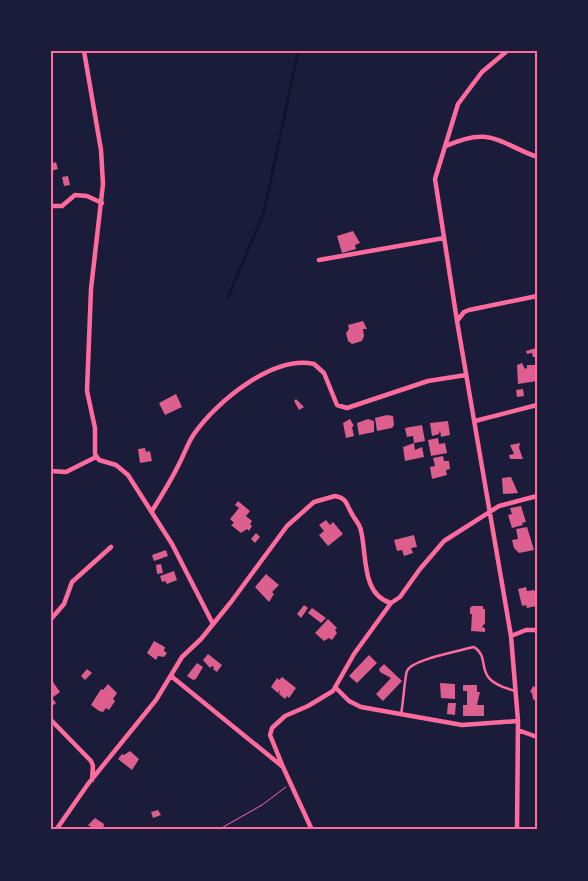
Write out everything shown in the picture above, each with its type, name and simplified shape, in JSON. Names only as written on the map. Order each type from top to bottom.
[{"type":"street","points":[[84,51],[102,164],[102,203],[92,283],[87,390],[95,428],[96,457]]},
{"type":"street","points":[[507,51],[482,72],[458,104],[452,116],[446,146],[436,169],[435,179],[457,322],[511,636],[518,721],[517,830]]},
{"type":"street","points":[[446,146],[463,140],[488,136],[537,157]]},
{"type":"street","points":[[51,206],[62,206],[75,194],[88,196],[102,203]]},
{"type":"street","points":[[319,260],[444,238]]},
{"type":"street","points":[[457,322],[464,312],[469,310],[537,296]]},
{"type":"street","points":[[152,512],[189,443],[203,424],[226,401],[259,376],[297,364],[314,364],[324,373],[337,406],[348,408],[428,381],[466,375]]},
{"type":"street","points":[[475,421],[537,405]]},
{"type":"street","points":[[51,471],[73,469],[96,457]]},
{"type":"street","points":[[96,457],[123,469],[172,544],[213,624]]},
{"type":"street","points":[[56,830],[92,780],[156,700],[182,657],[213,624],[240,591],[287,526],[314,502],[335,496],[347,501],[360,526],[364,562],[372,586],[383,599],[391,603]]},
{"type":"street","points":[[312,830],[270,735],[272,728],[285,716],[319,700],[336,688],[354,654],[391,603],[400,597],[444,541],[490,514],[499,506],[537,496]]},
{"type":"street","points":[[51,619],[64,604],[72,582],[111,547]]},
{"type":"street","points":[[511,636],[537,630]]},
{"type":"street","points":[[172,676],[283,767]]},
{"type":"street","points":[[336,688],[349,701],[361,707],[462,725],[518,721]]},
{"type":"street","points":[[51,720],[91,761],[93,766],[92,780]]},
{"type":"street","points":[[518,730],[537,737]]},
{"type":"lane","points":[[402,714],[406,675],[409,668],[421,662],[469,648],[474,647],[480,653],[486,676],[491,681],[516,691]]},
{"type":"path","points":[[218,830],[262,805],[291,784]]},
{"type":"building","points":[[56,162],[58,169],[51,171],[51,164]]},
{"type":"building","points":[[68,176],[70,185],[64,186],[62,177]]},
{"type":"building","points":[[353,231],[360,243],[355,245],[356,249],[342,253],[337,236]]},
{"type":"building","points":[[363,321],[367,329],[363,329],[364,336],[362,341],[352,344],[348,341],[346,333],[349,329],[348,325]]},
{"type":"building","points":[[536,348],[537,357],[533,357],[532,353],[527,354],[526,351]]},
{"type":"building","points":[[522,363],[525,369],[527,365],[537,365],[537,381],[518,384],[517,365]]},
{"type":"building","points":[[523,389],[524,396],[517,397],[516,390]]},
{"type":"building","points":[[176,394],[182,407],[165,415],[159,403]]},
{"type":"building","points":[[296,399],[304,407],[299,410],[294,401]]},
{"type":"building","points":[[387,415],[393,416],[394,425],[392,428],[377,431],[375,418]]},
{"type":"building","points":[[350,419],[354,426],[352,427],[354,436],[346,438],[343,423]]},
{"type":"building","points":[[368,419],[374,421],[374,432],[359,435],[357,423]]},
{"type":"building","points":[[448,421],[450,435],[441,437],[440,430],[439,434],[432,436],[430,423]]},
{"type":"building","points":[[422,425],[425,441],[414,443],[413,436],[407,437],[405,428]]},
{"type":"building","points":[[438,438],[439,444],[445,443],[447,453],[431,456],[428,440]]},
{"type":"building","points":[[414,443],[415,450],[422,447],[424,457],[405,461],[403,447]]},
{"type":"building","points":[[520,443],[519,448],[523,459],[510,459],[509,455],[514,454],[510,445]]},
{"type":"building","points":[[145,448],[146,452],[150,451],[152,461],[140,463],[138,449]]},
{"type":"building","points":[[443,456],[444,461],[449,461],[450,469],[446,470],[447,475],[432,479],[430,467],[435,466],[433,458]]},
{"type":"building","points":[[511,477],[518,493],[503,494],[502,478]]},
{"type":"building","points":[[238,501],[250,511],[246,516],[252,521],[249,531],[247,529],[241,533],[231,525],[234,523],[230,519],[239,508],[235,505]]},
{"type":"building","points":[[521,506],[526,522],[522,523],[523,525],[512,528],[508,515],[512,514],[510,508]]},
{"type":"building","points":[[326,520],[330,525],[333,522],[343,534],[328,546],[319,535],[324,531],[319,525]]},
{"type":"building","points":[[527,527],[534,550],[519,553],[514,548],[512,540],[518,539],[516,529]]},
{"type":"building","points":[[256,533],[260,537],[255,543],[251,539]]},
{"type":"building","points":[[414,535],[417,547],[411,548],[413,553],[404,556],[402,550],[397,551],[394,540]]},
{"type":"building","points":[[166,550],[168,556],[154,561],[152,555]]},
{"type":"building","points":[[161,564],[163,573],[157,574],[156,565]]},
{"type":"building","points":[[174,571],[177,580],[167,584],[165,581],[162,582],[160,576]]},
{"type":"building","points":[[266,574],[279,585],[272,592],[274,594],[269,602],[255,587]]},
{"type":"building","points":[[526,587],[527,591],[534,590],[537,594],[536,606],[527,608],[526,605],[522,606],[518,589]]},
{"type":"building","points":[[304,605],[308,608],[301,618],[297,614]]},
{"type":"building","points":[[472,606],[483,606],[483,609],[485,609],[485,623],[482,627],[485,628],[485,632],[471,631],[472,614],[470,614],[470,608]]},
{"type":"building","points":[[312,608],[326,618],[321,623],[308,613]]},
{"type":"building","points":[[328,619],[337,628],[335,630],[337,633],[332,640],[329,638],[324,641],[315,633]]},
{"type":"building","points":[[154,641],[165,647],[164,651],[167,653],[164,657],[158,656],[156,660],[147,653]]},
{"type":"building","points":[[208,654],[222,665],[217,672],[213,669],[214,667],[210,668],[203,660]]},
{"type":"building","points":[[369,655],[377,663],[357,683],[349,676]]},
{"type":"building","points":[[197,663],[203,667],[196,679],[193,680],[187,676]]},
{"type":"building","points":[[384,664],[402,681],[383,701],[376,694],[391,678],[380,672],[379,669]]},
{"type":"building","points":[[87,669],[92,673],[85,680],[81,676]]},
{"type":"building","points":[[282,677],[296,688],[289,698],[287,696],[285,699],[279,694],[280,690],[278,693],[271,687],[277,678],[279,680]]},
{"type":"building","points":[[53,682],[60,692],[52,698],[56,703],[51,707]]},
{"type":"building","points":[[440,683],[455,684],[455,699],[441,698]]},
{"type":"building","points":[[108,684],[117,693],[113,699],[115,701],[109,710],[106,708],[103,712],[99,711],[91,705],[101,689],[103,690]]},
{"type":"building","points":[[463,685],[477,685],[477,692],[480,692],[477,705],[484,705],[484,716],[463,716],[463,705],[467,705],[467,691],[463,691]]},
{"type":"building","points":[[533,686],[537,688],[536,701],[530,692]]},
{"type":"building","points":[[448,703],[456,703],[455,715],[447,714]]},
{"type":"building","points":[[130,751],[139,759],[132,770],[118,759],[122,754],[124,755]]},
{"type":"building","points":[[158,810],[161,815],[153,818],[151,812]]},
{"type":"building","points":[[95,818],[104,824],[103,830],[89,830],[91,827],[88,825]]},
{"type":"waterway","points":[[228,297],[264,212],[298,51]]}]
